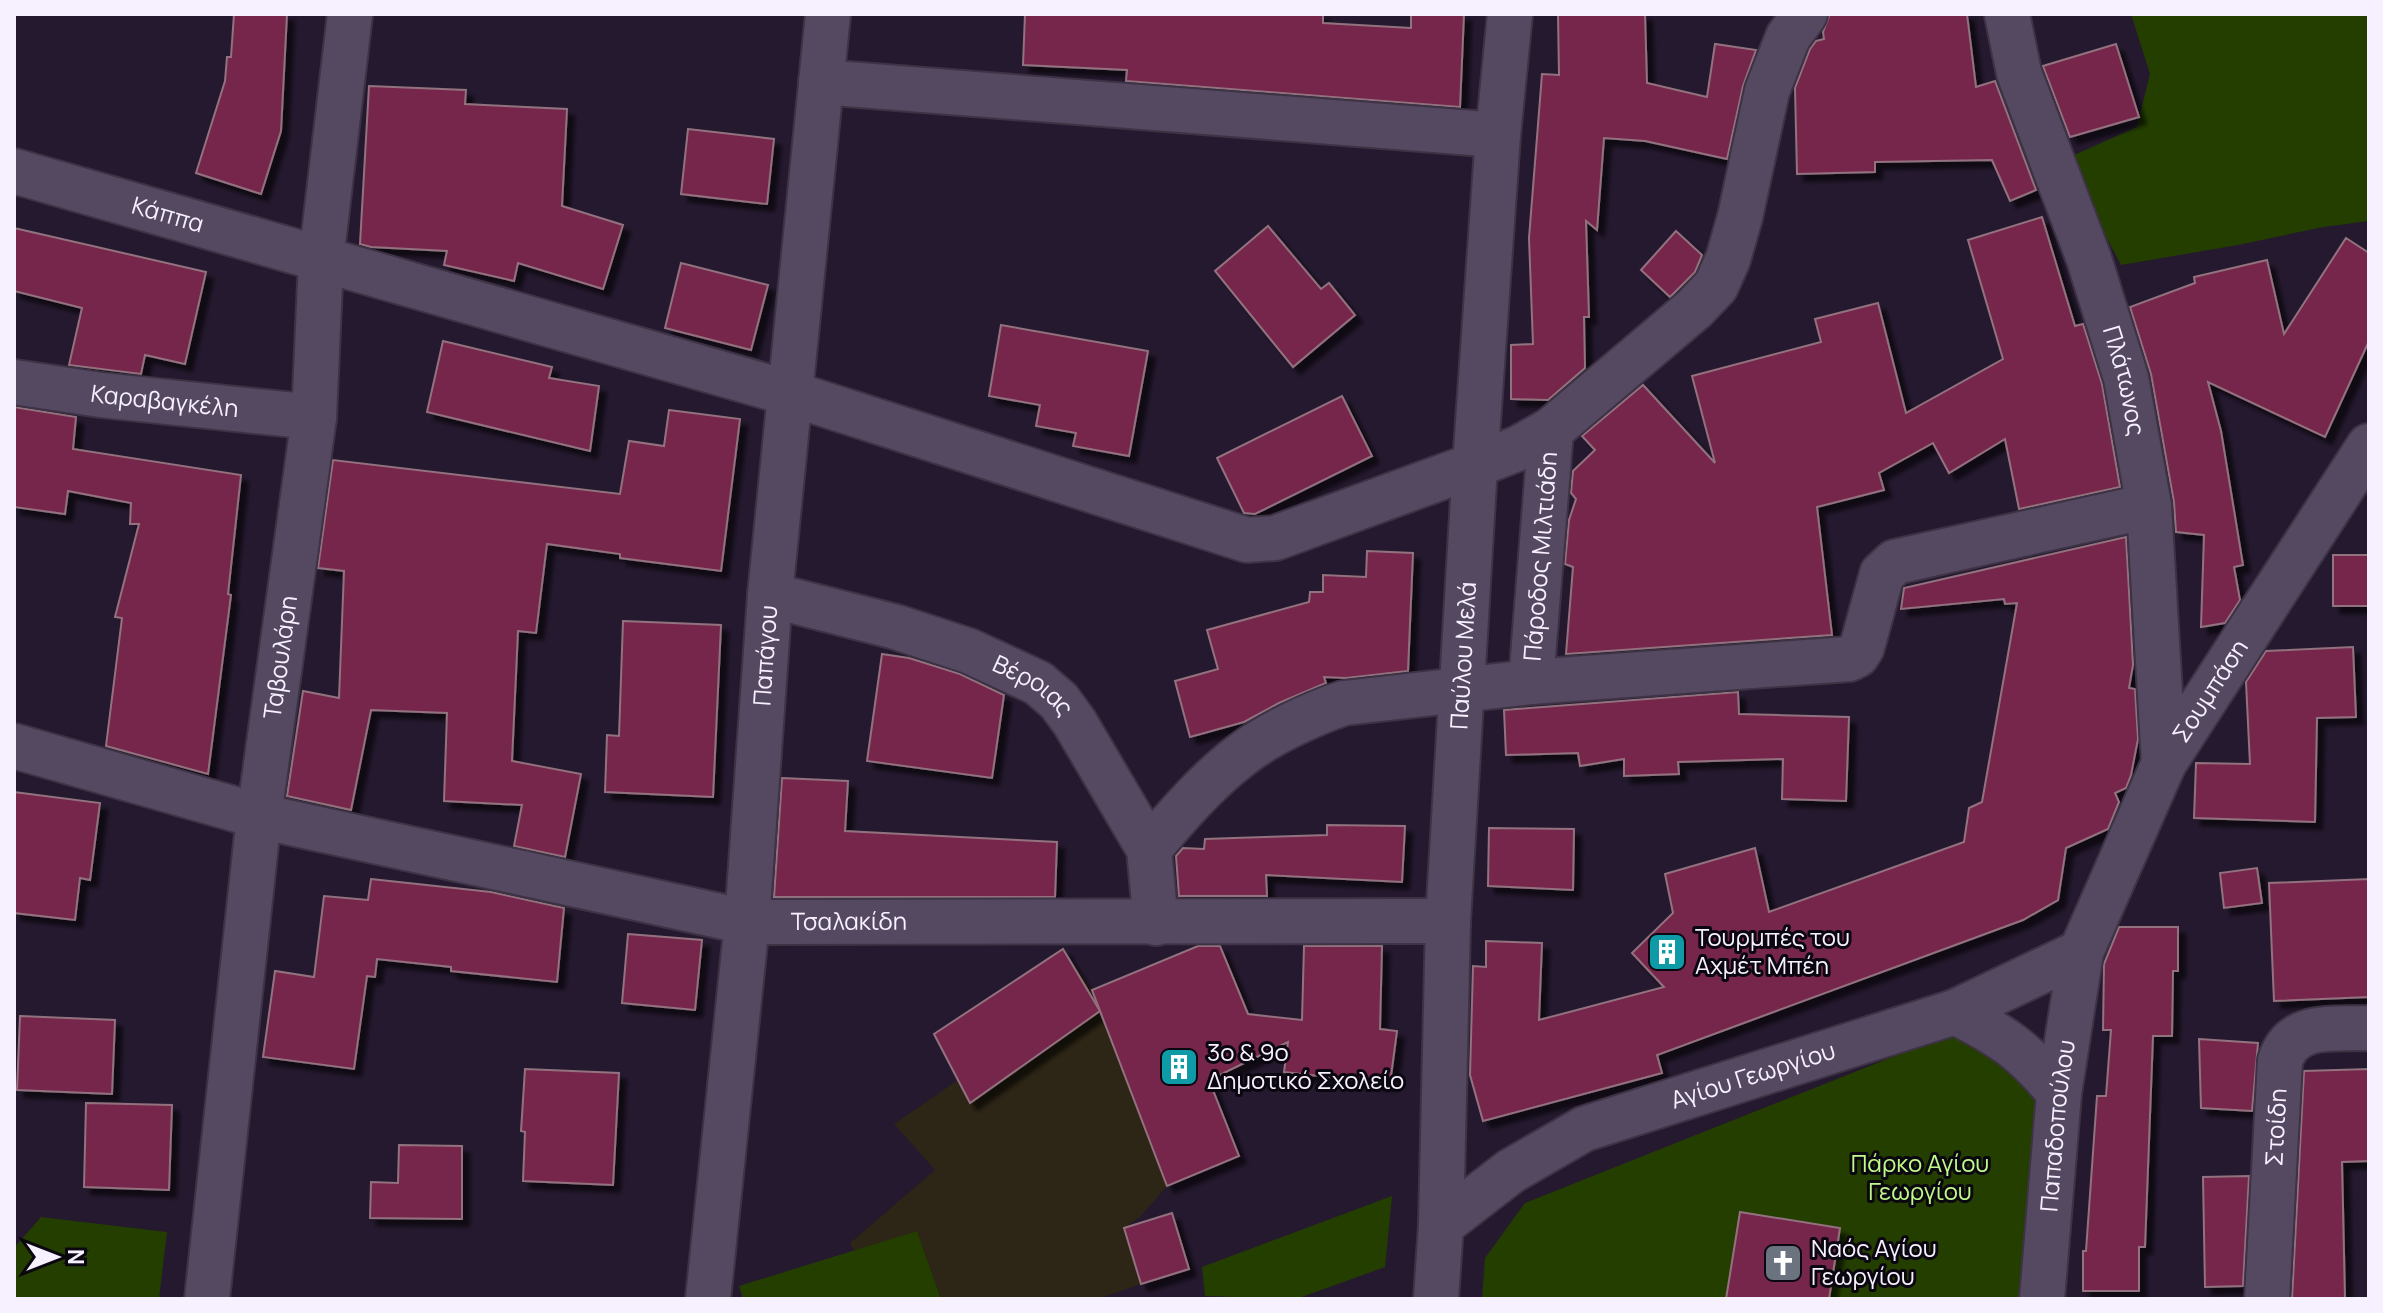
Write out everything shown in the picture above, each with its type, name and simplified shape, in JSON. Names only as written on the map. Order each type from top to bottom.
[{"type":"street","name":"Ταβουλάρη","points":[[207,1299],[259,816],[314,417],[321,260],[350,14]]},
{"type":"street","name":"Παπάγου","points":[[708,1299],[747,922],[770,595],[828,14]]},
{"type":"street","name":"Παύλου Μελά","points":[[1436,1299],[1441,1225],[1448,921],[1475,465],[1498,135],[1510,14]]},
{"type":"street","name":"Κάππα","points":[[14,171],[789,393],[1247,540],[1275,538],[1519,448],[1551,430],[1694,309],[1716,286],[1740,217],[1767,91],[1788,37],[1805,14]]},
{"type":"street","name":"Πλάτωνος","points":[[2007,14],[2019,73],[2089,259],[2126,378],[2149,506],[2164,763]]},
{"type":"street","points":[[821,82],[1498,135]]},
{"type":"street","name":"Καραβαγκέλη","points":[[14,382],[101,395],[314,417]]},
{"type":"street","name":"Πάροδος Μιλτιάδη","points":[[1531,682],[1551,430]]},
{"type":"street","name":"Σουμπάση","points":[[2081,952],[2164,763],[2369,446]]},
{"type":"street","points":[[1149,849],[1181,812],[1241,754],[1319,711],[1344,703],[1531,682],[1849,659],[1857,655],[1862,647],[1882,574],[1895,562],[2149,506]]},
{"type":"street","name":"Βέροιας","points":[[770,595],[896,627],[969,651],[1038,683],[1059,701],[1075,723],[1149,849],[1156,923]]},
{"type":"street","name":"Τσαλακίδη","points":[[14,746],[259,816],[747,922],[1448,921]]},
{"type":"street","name":"Αγίου Γεωργίου","points":[[1441,1225],[1511,1171],[1584,1129],[1955,1012],[2081,952]]},
{"type":"street","name":"Παπαδοπούλου","points":[[2042,1299],[2059,1093],[2081,952]]},
{"type":"street","points":[[1955,1012],[1994,1031],[2014,1045],[2034,1061],[2059,1093]]},
{"type":"street","name":"Στοίδη","points":[[2267,1299],[2280,1061],[2285,1047],[2293,1037],[2308,1031],[2369,1028]]},
{"type":"shaded area","points":[[1220,945],[1264,1054],[1210,1080],[1239,1156],[1167,1186],[1140,1217],[1124,1228],[1141,1284],[1098,1299],[941,1299],[917,1231],[854,1251],[850,1243],[935,1170],[894,1124],[958,1080],[934,1034],[1063,949],[1092,990],[1167,959]]},
{"type":"green space","points":[[2131,14],[2369,14],[2369,221],[2121,265],[2065,159],[2137,127],[2150,74]]},
{"type":"green space","name":"Πάρκο Αγίου Γεωργίου","points":[[1960,1030],[2048,1108],[2031,1299],[1482,1299],[1485,1258],[1525,1203]]},
{"type":"green space","points":[[1392,1196],[1385,1267],[1296,1299],[1205,1296],[1202,1267]]},
{"type":"green space","points":[[41,1217],[167,1232],[159,1299],[14,1299],[14,1248]]},
{"type":"green space","points":[[917,1231],[941,1299],[743,1299],[739,1286]]},
{"type":"building","points":[[234,14],[287,14],[281,131],[261,194],[196,173],[225,81],[227,57],[231,57]]},
{"type":"building","points":[[1025,14],[1323,14],[1323,23],[1411,28],[1411,14],[1464,14],[1460,107],[1126,81],[1127,70],[1023,65]]},
{"type":"building","points":[[1558,14],[1645,14],[1647,83],[1707,97],[1715,44],[1756,50],[1743,86],[1727,159],[1645,141],[1604,138],[1597,230],[1586,221],[1589,317],[1584,317],[1585,368],[1548,400],[1511,399],[1511,345],[1533,344],[1529,238],[1542,74],[1559,75]]},
{"type":"building","points":[[1830,14],[1967,14],[1976,87],[1995,81],[2036,190],[2010,201],[1992,160],[1875,162],[1875,172],[1797,174],[1795,88],[1810,49],[1816,41],[1824,39],[1823,32]]},
{"type":"building","points":[[2116,44],[2139,117],[2070,137],[2043,66]]},
{"type":"building","points":[[369,86],[466,90],[465,104],[567,109],[562,206],[623,225],[603,289],[518,263],[514,281],[444,265],[447,251],[360,244]]},
{"type":"building","points":[[688,129],[774,139],[767,204],[681,194]]},
{"type":"building","points":[[2042,217],[2075,326],[2083,324],[2102,384],[2120,487],[2019,509],[2005,439],[1949,473],[1933,443],[1879,473],[1884,490],[1817,507],[1832,635],[1566,654],[1573,567],[1565,564],[1569,520],[1576,499],[1571,493],[1573,471],[1595,450],[1582,436],[1643,385],[1715,463],[1692,376],[1821,342],[1815,319],[1878,303],[1906,413],[2003,359],[1968,240]]},
{"type":"building","points":[[1268,226],[1321,289],[1329,283],[1355,315],[1293,367],[1215,271]]},
{"type":"building","points":[[14,228],[206,272],[185,364],[145,355],[141,374],[69,365],[82,308],[14,291]]},
{"type":"building","points":[[1676,231],[1702,255],[1695,272],[1670,297],[1641,270]]},
{"type":"building","points":[[2346,238],[2369,253],[2369,341],[2325,437],[2208,382],[2221,431],[2243,565],[2234,567],[2240,600],[2225,623],[2201,627],[2204,535],[2176,532],[2174,502],[2151,374],[2130,307],[2195,283],[2194,277],[2267,260],[2284,334]]},
{"type":"building","points":[[681,263],[768,285],[751,350],[665,328]]},
{"type":"building","points":[[1001,325],[1148,351],[1129,456],[1073,446],[1076,433],[1036,426],[1040,405],[989,396]]},
{"type":"building","points":[[443,341],[552,367],[549,378],[599,386],[590,451],[427,412]]},
{"type":"building","points":[[1342,396],[1372,456],[1255,514],[1244,513],[1217,458]]},
{"type":"building","points":[[14,407],[76,417],[73,449],[241,475],[228,594],[231,595],[208,774],[106,746],[122,618],[115,617],[139,524],[130,524],[131,503],[68,491],[65,514],[14,507]]},
{"type":"building","points":[[669,410],[740,419],[721,571],[620,558],[620,554],[547,544],[536,633],[518,631],[512,761],[581,774],[565,857],[514,846],[522,805],[444,801],[447,713],[371,710],[351,810],[287,796],[303,691],[339,698],[344,571],[318,568],[333,460],[620,494],[629,441],[664,446]]},
{"type":"building","points":[[2126,537],[2133,665],[2129,688],[2135,689],[2138,739],[2126,788],[2115,793],[2119,802],[2108,829],[2066,848],[2058,900],[2023,920],[1657,1055],[1662,1073],[1483,1121],[1470,1075],[1473,966],[1486,967],[1486,941],[1542,943],[1539,1020],[1664,987],[1632,953],[1673,913],[1665,874],[1755,848],[1769,912],[1964,842],[1969,808],[1982,802],[2017,603],[2005,604],[2004,599],[1901,609],[1904,588]]},
{"type":"building","points":[[1367,551],[1413,553],[1408,671],[1346,678],[1324,677],[1326,683],[1244,722],[1190,737],[1175,681],[1218,669],[1207,630],[1309,602],[1310,592],[1323,592],[1323,575],[1366,577]]},
{"type":"building","points":[[2333,555],[2369,555],[2369,606],[2333,606]]},
{"type":"building","points":[[623,621],[721,625],[713,797],[605,792],[607,735],[619,736]]},
{"type":"building","points":[[2353,647],[2356,717],[2317,718],[2315,822],[2194,818],[2196,763],[2250,764],[2246,682],[2266,651]]},
{"type":"building","points":[[882,654],[909,658],[960,674],[1004,695],[992,778],[867,761]]},
{"type":"building","points":[[1738,692],[1739,714],[1849,717],[1846,801],[1782,799],[1783,759],[1678,762],[1679,774],[1624,776],[1624,759],[1580,766],[1578,753],[1506,755],[1504,710]]},
{"type":"building","points":[[782,778],[848,781],[845,831],[1057,842],[1055,897],[774,897]]},
{"type":"building","points":[[14,792],[100,803],[90,880],[80,878],[75,920],[14,913]]},
{"type":"building","points":[[1327,825],[1405,826],[1402,882],[1266,875],[1267,896],[1179,896],[1176,856],[1183,848],[1204,849],[1205,839],[1327,835]]},
{"type":"building","points":[[1489,828],[1574,829],[1573,890],[1488,886]]},
{"type":"building","points":[[2257,868],[2262,903],[2224,908],[2220,873]]},
{"type":"building","points":[[371,879],[491,892],[564,908],[557,982],[451,971],[451,967],[377,959],[375,977],[367,976],[354,1069],[263,1057],[275,971],[314,977],[324,896],[368,900]]},
{"type":"building","points":[[2369,879],[2369,997],[2274,1001],[2269,883]]},
{"type":"building","points":[[2119,927],[2178,927],[2178,971],[2173,971],[2172,1036],[2153,1036],[2145,1247],[2139,1247],[2139,1291],[2083,1291],[2083,1251],[2086,1251],[2097,1096],[2106,1096],[2111,1030],[2103,1030],[2104,964]]},
{"type":"building","points":[[628,934],[702,940],[695,1010],[622,1003]]},
{"type":"building","name":"3ο & 9ο Δημοτικό Σχολείο","points":[[1198,946],[1220,946],[1248,1014],[1302,1020],[1304,946],[1382,946],[1380,1029],[1397,1031],[1390,1084],[1284,1072],[1288,1042],[1209,1080],[1239,1156],[1167,1186],[1092,990]]},
{"type":"building","points":[[1063,949],[1100,1011],[970,1103],[934,1034]]},
{"type":"building","points":[[20,1016],[115,1020],[112,1094],[17,1090]]},
{"type":"building","points":[[2199,1039],[2258,1043],[2252,1111],[2201,1108]]},
{"type":"building","points":[[525,1069],[619,1073],[613,1185],[523,1181],[525,1132],[521,1131]]},
{"type":"building","points":[[2369,1069],[2369,1161],[2342,1162],[2345,1299],[2292,1299],[2304,1071]]},
{"type":"building","points":[[86,1103],[172,1105],[169,1190],[84,1187]]},
{"type":"building","points":[[399,1145],[462,1146],[462,1219],[370,1218],[371,1182],[398,1183]]},
{"type":"building","points":[[2249,1176],[2243,1286],[2205,1287],[2203,1177]]},
{"type":"building","name":"Ναός Αγίου Γεωργίου","points":[[1740,1212],[1840,1228],[1829,1299],[1726,1299]]},
{"type":"building","points":[[1172,1213],[1189,1269],[1141,1284],[1124,1228]]},
{"type":"place","name":"Τουρμπές του Αχμέτ Μπέη","points":[[1667,952]]},
{"type":"place","name":"3ο & 9ο Δημοτικό Σχολείο","points":[[1179,1067]]},
{"type":"place","name":"Ναός Αγίου Γεωργίου","points":[[1783,1263]]}]
